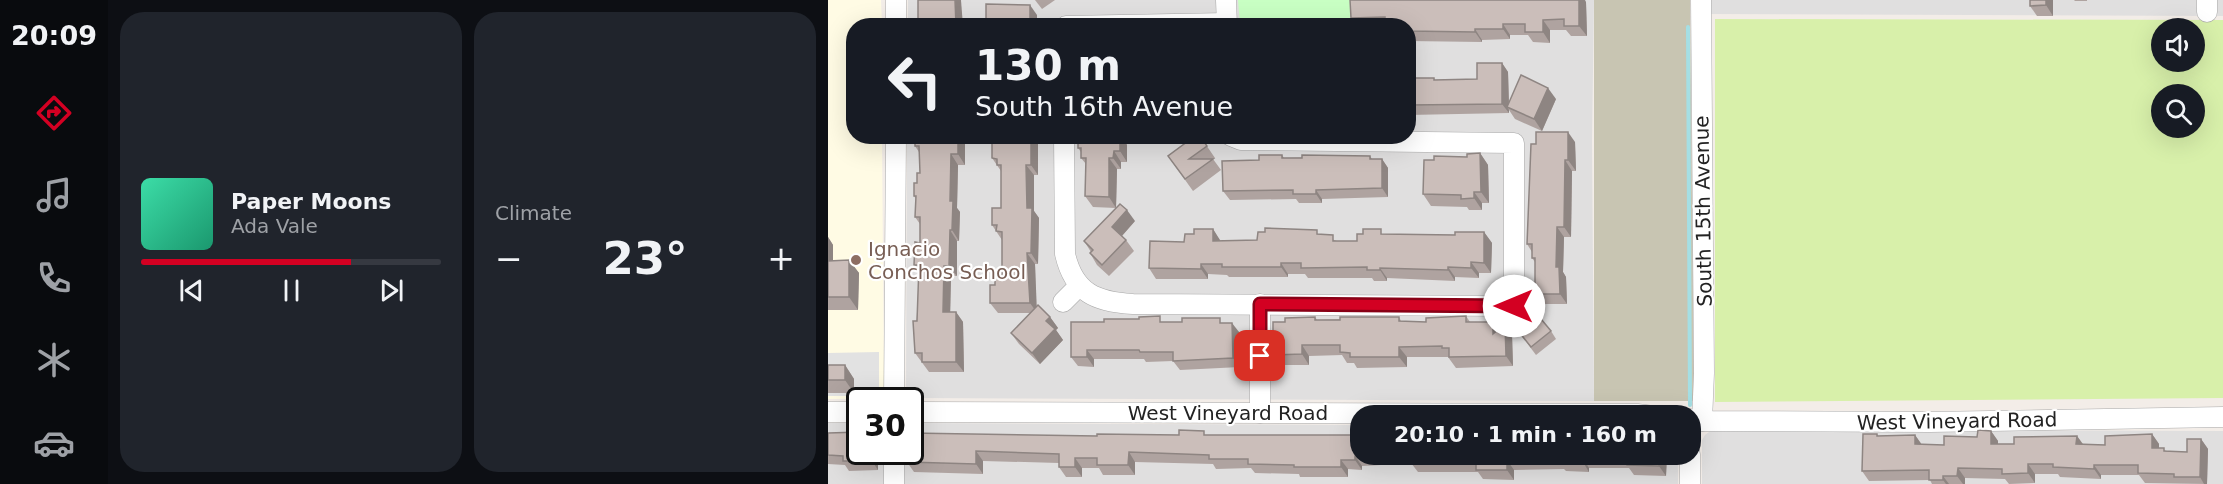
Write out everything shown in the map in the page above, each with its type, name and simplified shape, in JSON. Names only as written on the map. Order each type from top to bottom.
[{"type":"street","points":[[896,0],[896,18]]},
{"type":"street","points":[[1226,0],[1227,18]]},
{"type":"street","name":"South 15th Avenue","points":[[1699,405],[1704,373],[1701,0]]},
{"type":"street","points":[[1064,144],[1063,240],[1069,271],[1079,286],[1096,298],[1111,303],[1514,306],[1514,142],[1416,141]]},
{"type":"street","points":[[894,387],[896,144]]},
{"type":"street","points":[[1063,302],[1079,286]]},
{"type":"street","points":[[1260,304],[1260,413]]},
{"type":"street","points":[[828,412],[846,412]]},
{"type":"street","name":"West Vineyard Road","points":[[924,412],[1350,413]]},
{"type":"street","name":"West Vineyard Road","points":[[1701,420],[1930,422],[2223,417]]},
{"type":"street","points":[[894,465],[894,484]]},
{"type":"street","points":[[1690,465],[1690,484]]},
{"type":"shaded area","name":"Ignacio Conchos School","points":[[828,0],[881,0],[882,18],[846,18],[846,144],[882,144],[884,387],[846,387],[846,399],[828,399]]},
{"type":"shaded area","points":[[908,0],[1594,0],[1592,141],[1594,401],[924,398],[924,387],[906,387],[907,144],[1416,144],[1416,18],[908,18]]},
{"type":"shaded area","points":[[1594,0],[1690,0],[1694,401],[1594,401]]},
{"type":"shaded area","points":[[1705,0],[2223,0],[2223,16],[1705,14]]},
{"type":"shaded area","points":[[879,352],[879,387],[846,387],[846,396],[828,396],[828,353]]},
{"type":"shaded area","points":[[828,423],[846,423],[846,465],[924,465],[924,423],[1350,425],[1350,465],[1678,465],[1678,484],[828,484]]},
{"type":"shaded area","points":[[1713,429],[2223,431],[2223,484],[1702,484],[1702,440]]},
{"type":"green space","points":[[1238,0],[1353,0],[1350,18],[1239,18]]},
{"type":"green space","points":[[1715,19],[2151,20],[2151,72],[2205,72],[2205,20],[2223,20],[2223,398],[1715,402]]},
{"type":"building","points":[[918,0],[955,0],[956,18],[918,18]]},
{"type":"building","points":[[1350,0],[1579,0],[1579,26],[1564,26],[1564,19],[1543,20],[1543,32],[1525,32],[1525,24],[1503,24],[1503,29],[1475,29],[1475,32],[1416,31],[1416,18],[1351,18]]},
{"type":"building","points":[[2030,0],[2046,0],[2046,5],[2030,6]]},
{"type":"building","points":[[986,4],[1030,5],[1030,18],[986,18]]},
{"type":"building","points":[[1477,63],[1502,63],[1502,104],[1416,105],[1416,78],[1477,79]]},
{"type":"building","points":[[1521,75],[1548,88],[1534,119],[1507,107]]},
{"type":"building","points":[[1536,132],[1568,132],[1568,160],[1565,160],[1564,227],[1557,227],[1556,267],[1559,267],[1560,294],[1535,294],[1535,258],[1532,258],[1532,244],[1527,244],[1531,144],[1536,144]]},
{"type":"building","points":[[915,144],[958,144],[958,154],[951,154],[952,230],[950,230],[949,266],[944,266],[943,312],[956,312],[956,362],[922,362],[922,353],[915,353],[913,321],[917,321],[919,265],[914,265],[915,242],[920,243],[920,217],[915,217],[914,183],[917,183],[917,173],[920,173],[919,146]]},
{"type":"building","points":[[992,144],[1031,144],[1031,165],[1026,165],[1027,208],[1032,208],[1031,253],[1027,253],[1030,303],[990,303],[990,285],[995,285],[995,274],[1002,275],[1002,232],[996,231],[997,225],[992,225],[992,208],[1001,208],[1001,165],[997,165],[997,159],[992,158]]},
{"type":"building","points":[[1078,144],[1120,144],[1120,151],[1114,151],[1113,158],[1109,158],[1109,197],[1085,196],[1086,158],[1081,158],[1081,148],[1078,148]]},
{"type":"building","points":[[1184,144],[1206,144],[1207,146],[1189,159],[1213,159],[1185,179],[1168,156]]},
{"type":"building","points":[[1480,153],[1481,192],[1474,192],[1474,198],[1461,199],[1461,195],[1423,194],[1424,160],[1434,160],[1434,156],[1467,157],[1467,154]]},
{"type":"building","points":[[1259,155],[1282,155],[1282,158],[1302,158],[1302,155],[1370,156],[1370,159],[1382,159],[1382,188],[1316,190],[1316,194],[1293,194],[1293,190],[1223,191],[1222,161],[1259,160]]},
{"type":"building","points":[[1120,204],[1127,210],[1112,227],[1126,240],[1102,265],[1090,253],[1093,250],[1084,241]]},
{"type":"building","points":[[1265,228],[1317,230],[1317,234],[1333,235],[1333,241],[1357,241],[1357,234],[1363,234],[1363,229],[1381,229],[1381,234],[1455,235],[1455,232],[1484,232],[1484,263],[1471,262],[1471,268],[1448,267],[1448,270],[1380,268],[1380,270],[1367,270],[1367,267],[1301,268],[1301,263],[1281,263],[1281,267],[1222,267],[1222,264],[1201,264],[1201,269],[1149,268],[1150,241],[1184,242],[1185,234],[1194,234],[1194,229],[1213,229],[1213,241],[1257,240],[1258,232],[1265,232]]},
{"type":"building","points":[[849,260],[849,297],[828,297],[828,261]]},
{"type":"building","points":[[1038,305],[1050,317],[1046,321],[1055,329],[1032,353],[1011,333]]},
{"type":"building","points":[[1531,307],[1551,331],[1531,347],[1512,323]]},
{"type":"building","points":[[1160,316],[1160,322],[1182,322],[1182,318],[1220,318],[1220,323],[1232,323],[1233,358],[1173,361],[1173,352],[1140,352],[1139,350],[1087,350],[1087,357],[1071,357],[1071,322],[1104,322],[1104,319],[1139,319],[1139,317]]},
{"type":"building","points":[[1466,316],[1466,322],[1493,322],[1493,334],[1505,324],[1506,356],[1449,357],[1449,348],[1442,348],[1442,346],[1399,347],[1399,357],[1350,357],[1350,353],[1340,352],[1340,345],[1302,345],[1302,354],[1273,355],[1273,322],[1285,322],[1285,318],[1315,317],[1315,320],[1340,320],[1340,317],[1399,317],[1399,321],[1426,322],[1426,318]]},
{"type":"building","points":[[828,365],[845,365],[845,380],[828,380]]},
{"type":"building","points":[[1179,430],[1204,431],[1204,435],[1350,435],[1350,460],[1341,460],[1341,467],[1294,467],[1294,465],[1248,464],[1248,459],[1209,459],[1209,455],[1129,452],[1128,465],[1097,465],[1097,458],[1075,458],[1075,467],[1059,467],[1059,454],[976,451],[976,464],[924,462],[924,433],[1179,435]]},
{"type":"building","points":[[1978,430],[1991,431],[1991,444],[2014,444],[2014,437],[2077,436],[2076,444],[2105,445],[2105,436],[2152,434],[2152,448],[2187,452],[2187,439],[2201,439],[2200,477],[2138,473],[2138,465],[2094,465],[2094,469],[2053,467],[2053,464],[2028,464],[2028,473],[2002,474],[2002,469],[1958,468],[1957,476],[1943,476],[1943,480],[1929,480],[1929,470],[1862,471],[1863,434],[1915,435],[1915,444],[1944,445],[1944,436],[1977,437]]},
{"type":"building","points":[[846,432],[846,461],[843,461],[843,456],[828,455],[828,433]]},
{"type":"building","points":[[1476,465],[1507,465],[1507,470],[1476,470]]},
{"type":"waterway","points":[[1688,27],[1690,405]]},
{"type":"place","name":"Ignacio Conchos School","points":[[856,260]]},
{"type":"route","points":[[1260,356],[1260,304],[1514,306]]}]
